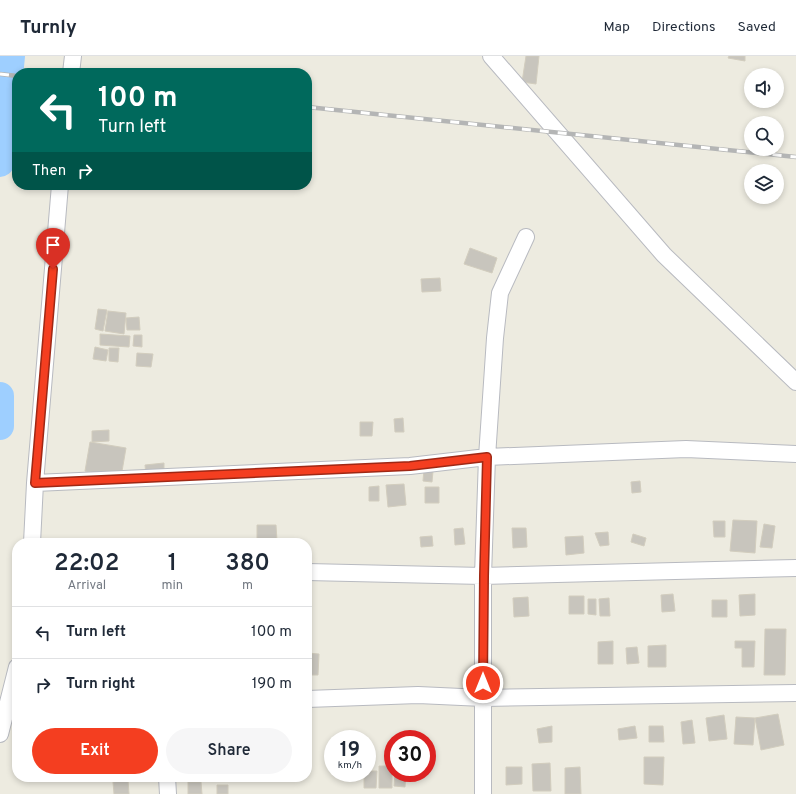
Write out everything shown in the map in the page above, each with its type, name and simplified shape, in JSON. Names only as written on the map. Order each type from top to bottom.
[{"type":"street","points":[[72,68],[73,56]]},
{"type":"street","points":[[491,56],[664,255],[796,382]]},
{"type":"street","points":[[32,538],[35,483],[60,190]]},
{"type":"street","points":[[483,794],[484,576],[487,457],[495,338],[500,293],[526,237]]},
{"type":"street","points":[[35,483],[410,466],[487,457],[686,448],[796,454]]},
{"type":"street","points":[[312,572],[484,576],[796,568]]},
{"type":"street","points":[[312,699],[418,695],[483,698],[796,693]]},
{"type":"street","points":[[0,734],[12,701]]},
{"type":"street","points":[[167,782],[168,794]]},
{"type":"building","points":[[526,56],[539,56],[536,84],[522,82]]},
{"type":"building","points":[[729,56],[745,56],[745,61],[728,58]]},
{"type":"building","points":[[470,248],[497,258],[492,273],[464,264]]},
{"type":"building","points":[[440,278],[441,291],[422,292],[421,279]]},
{"type":"building","points":[[98,309],[107,310],[103,331],[95,329]]},
{"type":"building","points":[[108,311],[126,313],[124,334],[105,331]]},
{"type":"building","points":[[139,317],[140,330],[127,330],[126,318]]},
{"type":"building","points":[[100,334],[130,336],[129,347],[100,345]]},
{"type":"building","points":[[134,335],[142,335],[142,347],[133,346]]},
{"type":"building","points":[[95,347],[108,350],[106,361],[93,359]]},
{"type":"building","points":[[109,348],[119,348],[118,362],[109,361]]},
{"type":"building","points":[[137,353],[153,354],[151,367],[136,366]]},
{"type":"building","points":[[403,418],[404,432],[395,432],[394,419]]},
{"type":"building","points":[[360,422],[373,422],[372,436],[360,436]]},
{"type":"building","points":[[109,430],[109,441],[92,442],[92,431]]},
{"type":"building","points":[[90,442],[126,448],[121,477],[85,471]]},
{"type":"building","points":[[164,463],[164,473],[146,475],[145,465]]},
{"type":"building","points":[[424,469],[433,471],[432,482],[423,481]]},
{"type":"building","points":[[640,481],[641,492],[632,493],[631,482]]},
{"type":"building","points":[[404,484],[406,505],[388,507],[386,485]]},
{"type":"building","points":[[379,486],[379,501],[369,501],[369,487]]},
{"type":"building","points":[[425,487],[439,487],[439,503],[425,503]]},
{"type":"building","points":[[733,520],[757,521],[755,553],[730,551]]},
{"type":"building","points":[[713,521],[725,521],[725,537],[714,537]]},
{"type":"building","points":[[764,524],[775,526],[772,548],[760,547]]},
{"type":"building","points":[[257,525],[276,525],[277,538],[257,538]]},
{"type":"building","points":[[463,528],[465,544],[455,545],[454,529]]},
{"type":"building","points":[[512,528],[526,528],[527,547],[513,548]]},
{"type":"building","points":[[608,532],[609,545],[600,546],[595,533]]},
{"type":"building","points":[[633,534],[646,538],[644,546],[631,542]]},
{"type":"building","points":[[432,536],[433,546],[421,547],[420,537]]},
{"type":"building","points":[[583,536],[584,553],[566,555],[565,537]]},
{"type":"building","points":[[673,594],[675,611],[662,612],[661,595]]},
{"type":"building","points":[[755,594],[755,615],[740,616],[739,595]]},
{"type":"building","points":[[569,596],[584,596],[584,614],[569,614]]},
{"type":"building","points":[[528,597],[529,616],[514,617],[513,598]]},
{"type":"building","points":[[609,598],[610,616],[600,616],[599,599]]},
{"type":"building","points":[[588,599],[596,599],[596,615],[588,614]]},
{"type":"building","points":[[712,600],[727,600],[727,617],[712,617]]},
{"type":"building","points":[[765,629],[786,629],[785,675],[764,675]]},
{"type":"building","points":[[613,641],[613,664],[598,664],[598,642]]},
{"type":"building","points":[[735,641],[755,641],[754,667],[742,667],[742,648],[735,648]]},
{"type":"building","points":[[666,645],[666,667],[648,667],[648,646]]},
{"type":"building","points":[[637,647],[639,663],[627,664],[626,648]]},
{"type":"building","points":[[312,653],[319,654],[318,675],[312,675]]},
{"type":"building","points":[[778,714],[784,745],[761,750],[755,718]]},
{"type":"building","points":[[724,715],[727,739],[709,741],[706,718]]},
{"type":"building","points":[[736,717],[755,718],[753,745],[734,744]]},
{"type":"building","points":[[692,720],[695,743],[683,744],[681,722]]},
{"type":"building","points":[[552,726],[552,742],[539,743],[537,729]]},
{"type":"building","points":[[635,726],[637,738],[619,740],[618,729]]},
{"type":"building","points":[[649,726],[663,726],[664,742],[649,742]]},
{"type":"building","points":[[644,757],[664,757],[663,785],[644,784]]},
{"type":"building","points":[[550,763],[551,791],[533,791],[532,764]]},
{"type":"building","points":[[379,766],[384,766],[384,782],[392,782],[392,788],[379,788]]},
{"type":"building","points":[[506,767],[522,767],[522,784],[506,785]]},
{"type":"building","points":[[580,767],[581,794],[565,794],[565,768]]},
{"type":"building","points":[[377,771],[376,788],[364,788],[364,782],[376,782]]},
{"type":"building","points":[[113,782],[128,782],[129,794],[114,794]]},
{"type":"building","points":[[188,782],[201,782],[202,794],[188,794]]},
{"type":"building","points":[[394,782],[405,782],[405,787],[394,786]]},
{"type":"building","points":[[217,785],[228,785],[228,794],[217,794]]},
{"type":"waterway","points":[[0,163],[11,56]]},
{"type":"waterway","points":[[0,396],[0,426]]},
{"type":"railway","points":[[0,74],[12,75]]},
{"type":"railway","points":[[312,108],[796,157]]},
{"type":"route","points":[[53,269],[35,483],[250,472],[410,466],[487,457],[483,683]]}]
